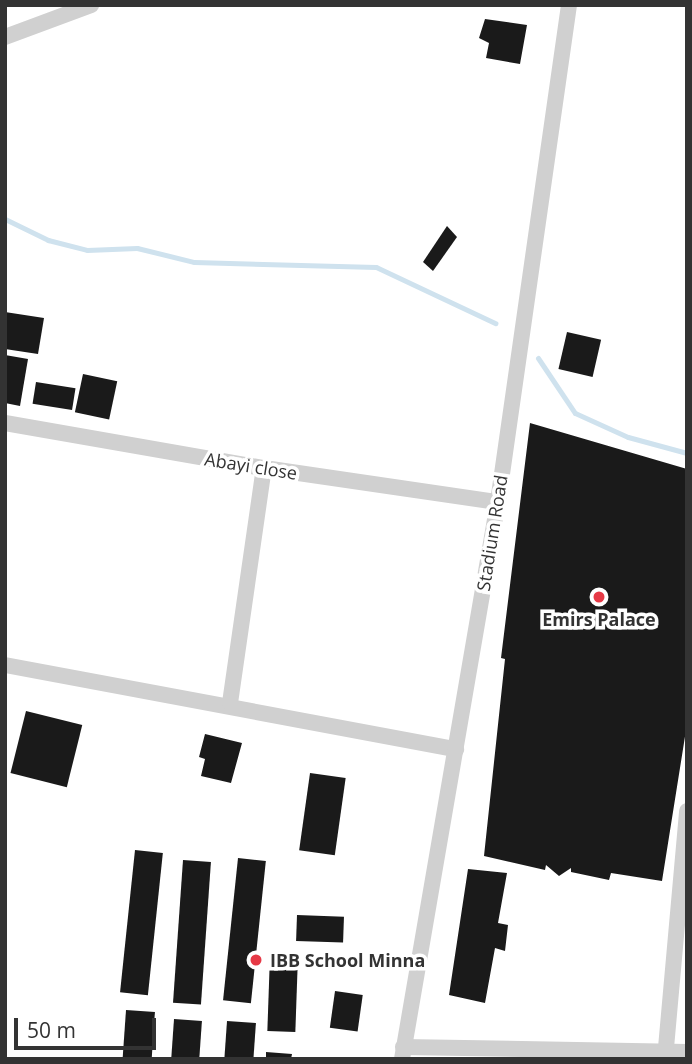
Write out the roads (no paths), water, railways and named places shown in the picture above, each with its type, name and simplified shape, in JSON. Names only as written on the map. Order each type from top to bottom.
[{"type":"street","points":[[5,37],[91,5]]},
{"type":"street","name":"Stadium Road","points":[[402,1053],[498,502],[569,5]]},
{"type":"street","name":"Abayi close","points":[[5,423],[264,468],[498,502]]},
{"type":"street","points":[[230,703],[264,468]]},
{"type":"street","points":[[5,664],[230,703],[456,749]]},
{"type":"street","points":[[665,1055],[687,811]]},
{"type":"street","points":[[402,1053],[665,1055],[687,1052]]},
{"type":"waterway","points":[[5,219],[48,240],[87,250],[137,248],[194,262],[376,267],[495,323]]},
{"type":"waterway","points":[[538,358],[575,413],[628,437],[687,453]]},
{"type":"place","name":"Emirs Palace","points":[[599,597]]},
{"type":"place","name":"IBB School Minna","points":[[256,960]]}]
